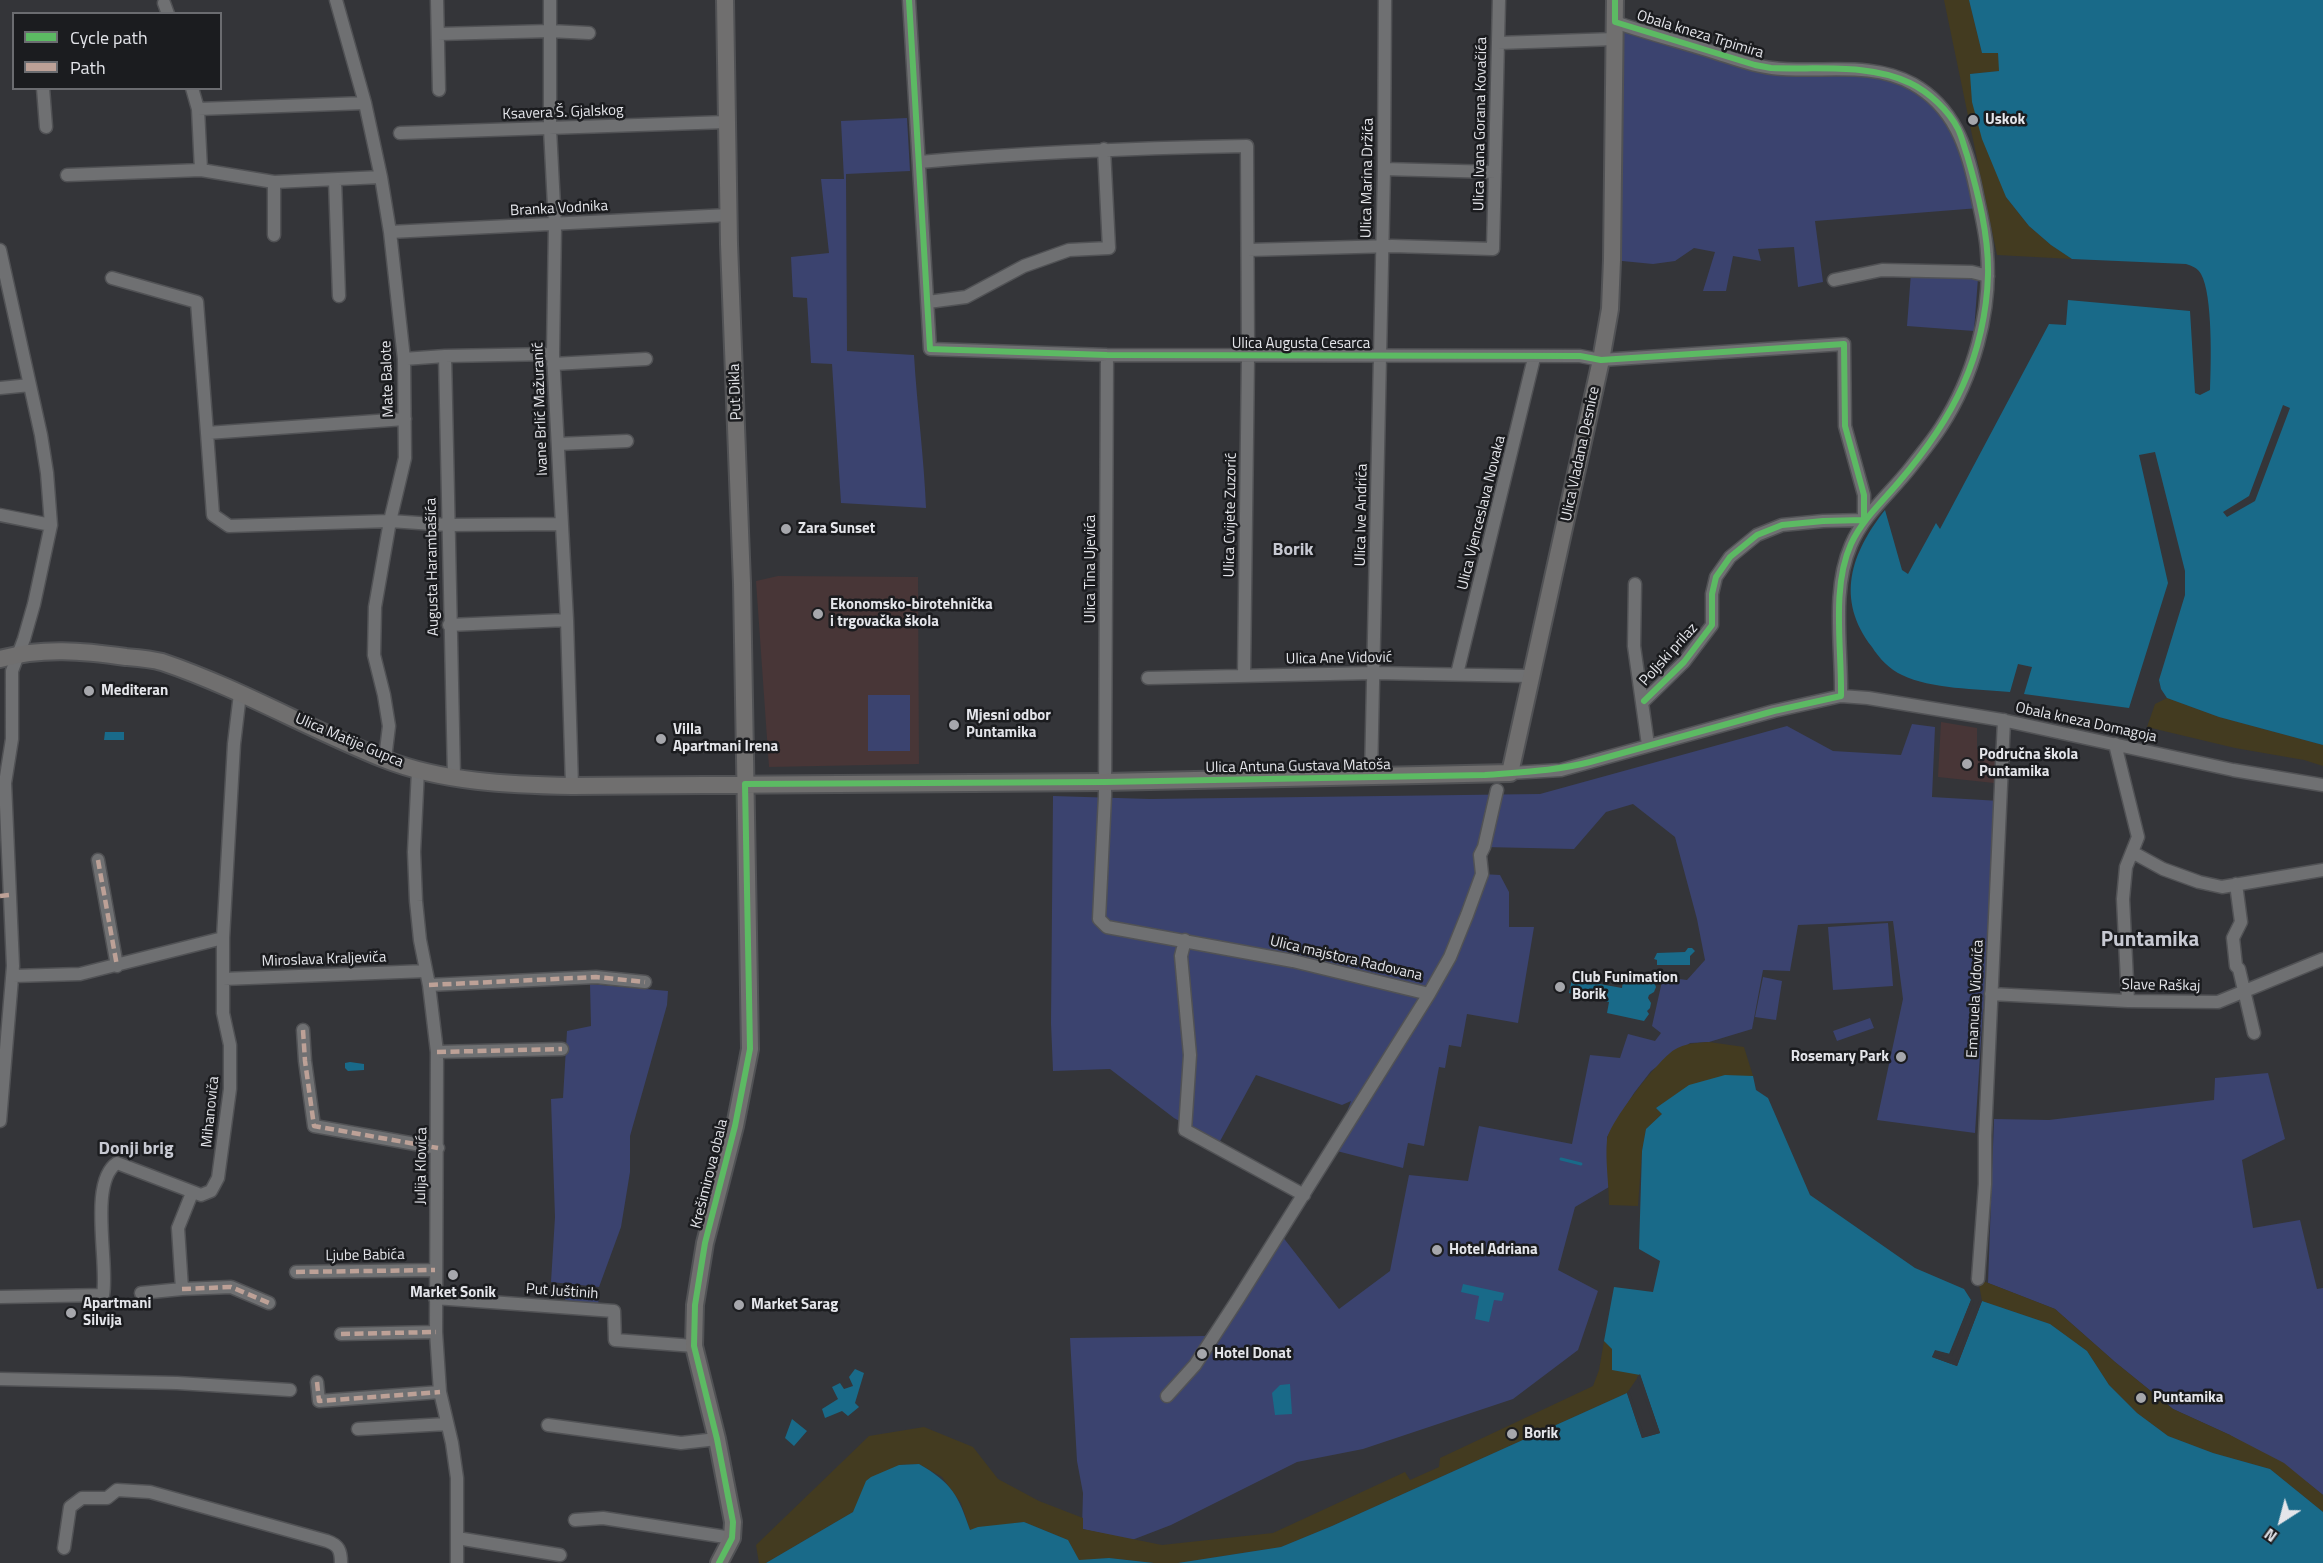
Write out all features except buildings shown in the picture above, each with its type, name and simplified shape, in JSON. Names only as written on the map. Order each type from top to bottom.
[{"type":"street","name":"Mate Balote","points":[[336,0],[365,103],[381,177],[390,232],[404,359],[405,458],[390,521],[375,607],[374,655],[389,726],[385,759]]},
{"type":"street","points":[[436,0],[439,90]]},
{"type":"street","name":"Ivane Brlić Mažuranić","points":[[549,0],[550,129],[555,225],[553,359],[567,620],[572,786]]},
{"type":"street","name":"Put Dikla","points":[[725,0],[729,215],[742,583],[745,784]]},
{"type":"street","points":[[909,0],[928,302],[966,297],[1024,266],[1069,250],[1108,248],[1104,149],[1009,153],[920,162]]},
{"type":"street","name":"Ulica Marina Držića","points":[[1379,357],[1384,169],[1385,0]]},
{"type":"street","name":"Ulica Ivana Gorana Kovačića","points":[[1381,247],[1493,249],[1499,0]]},
{"type":"street","name":"Obala kneza Trpimira","points":[[1615,0],[1615,22],[1755,65],[1772,68],[1876,71],[1913,84],[1945,111],[1959,130],[1973,176],[1987,252],[1988,276],[1980,336],[1964,385],[1941,427],[1900,481],[1864,520],[1850,545],[1842,571],[1839,620],[1841,696]]},
{"type":"street","name":"Ulica Vladana Desnice","points":[[1510,773],[1601,360],[1610,309],[1615,22]]},
{"type":"street","points":[[438,34],[550,31],[589,33]]},
{"type":"street","points":[[1498,43],[1615,39]]},
{"type":"street","points":[[43,90],[46,127]]},
{"type":"street","points":[[193,90],[198,109],[201,170]]},
{"type":"street","points":[[198,109],[365,103]]},
{"type":"street","name":"Ksavera Š. Gjalskog","points":[[400,133],[727,122]]},
{"type":"street","name":"Ulica Cvijete Zuzorić","points":[[1104,149],[1247,146],[1248,356],[1244,675]]},
{"type":"street","points":[[1384,169],[1495,172]]},
{"type":"street","points":[[67,175],[201,170],[274,182],[381,177]]},
{"type":"street","points":[[335,180],[339,296]]},
{"type":"street","points":[[274,182],[274,235]]},
{"type":"street","name":"Branka Vodnika","points":[[390,232],[729,215]]},
{"type":"street","points":[[1248,249],[1381,247]]},
{"type":"street","points":[[0,250],[5,301],[30,385],[47,473],[51,525],[34,604],[12,671],[12,739],[3,784],[5,896],[13,971],[0,1121]]},
{"type":"street","points":[[1834,280],[1882,270],[1972,272],[1988,276]]},
{"type":"street","points":[[112,278],[197,302],[213,515],[229,526],[390,521],[447,525],[561,524]]},
{"type":"street","name":"Ulica Augusta Cesarca","points":[[928,302],[930,349],[1107,355],[1534,358],[1580,356],[1601,360],[1844,344],[1845,426],[1864,495],[1864,520]]},
{"type":"street","name":"Ulica Tina Ujevića","points":[[1105,782],[1107,355]]},
{"type":"street","points":[[404,359],[445,356],[646,359]]},
{"type":"street","name":"Augusta Harambašića","points":[[445,356],[454,777]]},
{"type":"street","name":"Ulica Ive Andrića","points":[[1371,777],[1379,357]]},
{"type":"street","name":"Ulica Vjenceslava Novaka","points":[[1457,674],[1534,358]]},
{"type":"street","points":[[0,388],[30,385]]},
{"type":"street","points":[[207,433],[405,418]]},
{"type":"street","points":[[558,444],[627,441]]},
{"type":"street","points":[[0,515],[51,525]]},
{"type":"street","name":"Poljski prilaz","points":[[1644,701],[1684,662],[1712,625],[1712,594],[1716,577],[1730,557],[1757,535],[1782,525],[1864,520]]},
{"type":"street","points":[[1635,584],[1634,646],[1644,701],[1648,745]]},
{"type":"street","points":[[449,625],[567,620]]},
{"type":"street","name":"Ulica Matije Gupca","points":[[0,658],[60,650],[160,661],[385,759],[418,770],[454,777],[500,783],[572,786],[745,784]]},
{"type":"street","name":"Ulica Ane Vidović","points":[[1148,678],[1374,673],[1530,676]]},
{"type":"street","name":"Mihanoviča","points":[[192,1193],[201,1195],[211,1191],[218,1178],[230,1078],[230,1045],[223,1013],[223,939],[234,744],[240,694]]},
{"type":"street","name":"Ulica Antuna Gustava Matoša","points":[[745,784],[1105,782],[1371,777],[1561,770],[1774,711],[1841,696]]},
{"type":"street","name":"Obala kneza Domagoja","points":[[1841,696],[1868,698],[2004,720],[2233,770],[2323,785]]},
{"type":"street","name":"Emanuela Vidovića","points":[[1978,1279],[1985,1184],[1985,1136],[2004,720]]},
{"type":"street","points":[[2115,744],[2138,837],[2126,867],[2123,899],[2128,1001]]},
{"type":"street","name":"Julija Klovića","points":[[418,770],[414,852],[416,901],[437,1052],[436,1332],[440,1392],[457,1478],[457,1563]]},
{"type":"street","name":"Ulica majstora Radovana","points":[[1105,782],[1099,919],[1107,927],[1293,961],[1429,994],[1195,1365],[1167,1396]]},
{"type":"street","name":"Krešimirova obala","points":[[732,1538],[733,1522],[717,1439],[694,1346],[699,1272],[735,1126],[750,1049],[745,784]]},
{"type":"street","points":[[1429,994],[1450,957],[1482,874],[1480,855],[1484,847],[1497,790]]},
{"type":"street","points":[[2132,852],[2163,869],[2199,882],[2222,887],[2323,870]]},
{"type":"street","points":[[98,860],[117,966]]},
{"type":"street","points":[[2236,884],[2241,922],[2233,938],[2236,966],[2239,969],[2254,1033]]},
{"type":"street","points":[[0,967],[13,971],[80,974],[223,939]]},
{"type":"street","points":[[1185,940],[1181,956],[1190,1055],[1185,1130],[1304,1195]]},
{"type":"street","name":"Slave Raškaj","points":[[1991,994],[2128,1001],[2218,1002],[2323,959]]},
{"type":"street","name":"Miroslava Kraljeviča","points":[[224,979],[426,971]]},
{"type":"street","points":[[429,985],[596,977],[645,982]]},
{"type":"street","points":[[303,1030],[314,1126],[438,1148]]},
{"type":"street","points":[[437,1052],[562,1049]]},
{"type":"street","points":[[0,1296],[106,1295],[100,1234],[101,1200],[111,1167],[117,1163],[192,1193],[178,1228],[182,1289]]},
{"type":"street","name":"Ljube Babića","points":[[296,1272],[435,1270]]},
{"type":"street","points":[[141,1293],[231,1287],[269,1303]]},
{"type":"street","name":"Put Juštinih","points":[[435,1298],[614,1311],[615,1340],[694,1346]]},
{"type":"street","points":[[341,1334],[436,1332]]},
{"type":"street","points":[[0,1379],[177,1383],[290,1390]]},
{"type":"street","points":[[318,1382],[319,1401],[440,1392]]},
{"type":"street","points":[[358,1430],[447,1424]]},
{"type":"street","points":[[548,1425],[681,1443],[717,1439]]},
{"type":"street","points":[[64,1548],[70,1507],[82,1498],[107,1498],[117,1490],[150,1492],[327,1540],[340,1550],[341,1563]]},
{"type":"street","points":[[575,1520],[603,1518],[732,1538],[719,1563]]},
{"type":"street","points":[[457,1538],[560,1555]]},
{"type":"shaded area","points":[[1969,0],[2323,0],[2323,745],[2219,717],[2167,698],[2161,689],[2159,680],[2185,595],[2185,571],[2155,452],[2139,455],[2168,583],[2129,708],[2024,694],[2032,667],[2018,664],[2010,692],[1954,688],[1914,680],[1898,673],[1885,663],[1861,629],[1851,594],[1852,577],[1863,543],[1873,526],[1885,510],[1902,570],[1908,574],[1936,523],[1940,529],[2049,324],[2066,325],[2068,300],[2190,311],[2195,393],[2200,395],[2210,390],[2211,348],[2208,297],[2198,270],[2186,264],[2072,259],[2029,226],[2006,197],[1982,139],[1972,102],[1970,74],[1999,71],[1998,53],[1982,53]]},
{"type":"shaded area","points":[[1615,22],[1755,65],[1895,76],[1945,111],[1979,208],[1815,221],[1823,282],[1798,287],[1794,247],[1758,249],[1761,261],[1733,256],[1726,291],[1703,291],[1715,252],[1694,248],[1675,261],[1653,264],[1612,260]]},
{"type":"shaded area","points":[[907,118],[910,171],[846,174],[847,351],[914,355],[926,508],[841,503],[832,364],[811,363],[807,298],[793,297],[791,257],[829,253],[821,179],[844,179],[841,121]]},
{"type":"shaded area","points":[[1911,273],[1978,278],[1974,331],[1907,326]]},
{"type":"shaded area","points":[[778,576],[918,577],[919,764],[769,767],[756,581]]},
{"type":"shaded area","points":[[868,695],[910,695],[910,751],[868,751]]},
{"type":"shaded area","name":"Područna škola Puntamika","points":[[1941,722],[1977,728],[1977,749],[1996,751],[1994,783],[1938,777]]},
{"type":"shaded area","points":[[1912,724],[1935,727],[1932,797],[2000,801],[1990,1011],[1983,1009],[1975,1133],[1877,1120],[1903,999],[1893,921],[1798,925],[1790,971],[1763,970],[1752,1029],[1709,1042],[1690,1043],[1651,1071],[1634,1093],[1607,1137],[1609,1187],[1575,1207],[1558,1270],[1598,1291],[1578,1350],[1513,1399],[1363,1449],[1297,1462],[1171,1525],[1132,1540],[1082,1529],[1083,1493],[1077,1461],[1070,1338],[1205,1336],[1282,1236],[1339,1309],[1390,1271],[1409,1175],[1468,1181],[1479,1126],[1572,1144],[1590,1055],[1620,1058],[1628,1034],[1655,1041],[1661,1033],[1652,1026],[1663,977],[1687,980],[1705,960],[1697,919],[1675,837],[1633,804],[1606,812],[1574,849],[1484,847],[1482,874],[1500,875],[1509,892],[1509,927],[1534,927],[1518,1023],[1467,1014],[1461,1047],[1449,1045],[1445,1068],[1439,1067],[1424,1146],[1408,1143],[1403,1168],[1333,1150],[1351,1101],[1342,1105],[1256,1075],[1219,1143],[1174,1118],[1110,1069],[1053,1071],[1051,1023],[1053,796],[1150,799],[1540,794],[1787,726],[1833,751],[1901,755]]},
{"type":"shaded area","points":[[105,732],[124,732],[124,740],[104,740]]},
{"type":"shaded area","points":[[1888,923],[1893,986],[1833,990],[1828,927]]},
{"type":"shaded area","points":[[1688,948],[1695,951],[1690,956],[1690,965],[1657,965],[1657,960],[1654,959],[1657,953],[1685,952]]},
{"type":"shaded area","points":[[1763,977],[1782,981],[1776,1020],[1755,1017]]},
{"type":"shaded area","points":[[1645,978],[1654,982],[1656,987],[1649,995],[1651,1003],[1647,1011],[1649,1014],[1644,1021],[1607,1013],[1609,1002],[1569,993],[1572,979],[1622,988],[1623,981],[1636,983]]},
{"type":"shaded area","points":[[590,984],[668,991],[667,1005],[630,1136],[630,1172],[621,1227],[599,1287],[551,1282],[555,1217],[551,1099],[563,1098],[567,1031],[591,1026]]},
{"type":"shaded area","points":[[1870,1018],[1874,1028],[1837,1041],[1833,1031]]},
{"type":"shaded area","points":[[345,1063],[364,1064],[364,1070],[348,1071]]},
{"type":"shaded area","points":[[2268,1073],[2285,1139],[2242,1160],[2253,1228],[2300,1220],[2317,1289],[2323,1288],[2323,1495],[2308,1483],[2230,1435],[2173,1409],[2055,1309],[1988,1283],[1994,1119],[2049,1120],[2214,1100],[2215,1078]]},
{"type":"shaded area","points":[[1725,1075],[1753,1076],[1756,1090],[1768,1098],[1810,1195],[1915,1268],[1964,1289],[1971,1300],[1949,1354],[1935,1351],[1932,1357],[1957,1366],[1982,1301],[2050,1324],[2087,1351],[2109,1385],[2137,1413],[2168,1436],[2213,1453],[2270,1469],[2323,1512],[2323,1563],[1178,1563],[1281,1547],[1627,1393],[1642,1438],[1660,1433],[1640,1375],[1612,1370],[1612,1349],[1604,1341],[1614,1287],[1653,1292],[1660,1261],[1639,1249],[1642,1151],[1646,1129],[1662,1114],[1656,1108],[1689,1085]]},
{"type":"shaded area","points":[[1463,1284],[1504,1293],[1502,1301],[1494,1300],[1489,1322],[1475,1319],[1479,1296],[1461,1292]]},
{"type":"shaded area","points":[[566,1291],[599,1295],[598,1305],[565,1301]]},
{"type":"shaded area","points":[[855,1369],[864,1373],[855,1403],[859,1407],[848,1416],[842,1411],[825,1418],[822,1409],[838,1399],[832,1387],[840,1383],[844,1389],[853,1386],[849,1377]]},
{"type":"shaded area","points":[[1290,1384],[1292,1414],[1275,1415],[1272,1393],[1280,1385]]},
{"type":"shaded area","points":[[792,1419],[807,1431],[794,1446],[785,1438]]},
{"type":"shaded area","points":[[919,1464],[939,1477],[952,1491],[962,1508],[970,1530],[1024,1522],[1068,1540],[1079,1560],[1109,1558],[1154,1563],[766,1563],[853,1512],[866,1481],[871,1477],[899,1465]]},
{"type":"sand","name":"Uskok","points":[[1944,0],[1969,0],[1982,53],[1998,53],[2000,71],[1970,74],[2006,197],[2029,226],[2072,259],[1997,255]]},
{"type":"sand","points":[[2167,698],[2219,717],[2323,745],[2323,766],[2147,727],[2155,704]]},
{"type":"sand","points":[[1709,1042],[1744,1047],[1753,1076],[1724,1077],[1702,1082],[1680,1092],[1656,1108],[1662,1114],[1646,1129],[1638,1206],[1609,1205],[1607,1140],[1616,1120],[1635,1092],[1674,1050],[1682,1046]]},
{"type":"sand","name":"Puntamika","points":[[1978,1279],[2055,1309],[2173,1409],[2284,1463],[2323,1495],[2323,1512],[2270,1469],[2213,1453],[2168,1436],[2137,1413],[2109,1385],[2087,1351],[2050,1324],[1982,1301]]},
{"type":"sand","points":[[1604,1341],[1640,1374],[1627,1393],[1281,1547],[1178,1563],[1109,1558],[1079,1561],[1068,1540],[1024,1522],[970,1530],[961,1503],[942,1477],[919,1464],[899,1465],[853,1512],[766,1563],[759,1563],[756,1545],[869,1436],[924,1427],[973,1447],[998,1479],[1039,1501],[1083,1518],[1083,1529],[1162,1545],[1273,1533],[1405,1472],[1410,1480],[1439,1467],[1440,1458],[1593,1386],[1599,1370]]},
{"type":"pier","points":[[2283,405],[2290,408],[2255,501],[2227,517],[2223,512],[2249,496]]},
{"type":"pier","points":[[1971,1300],[1974,1301],[1952,1356],[1936,1355],[1955,1362],[1979,1301],[1982,1301],[1957,1366],[1932,1357],[1935,1350],[1950,1354]]},
{"type":"pier","points":[[1640,1374],[1660,1433],[1642,1438],[1627,1393],[1629,1390],[1644,1435],[1656,1431],[1637,1377]]},
{"type":"waterway","points":[[1561,1159],[1581,1164]]},
{"type":"marked path","points":[[98,860],[117,966]]},
{"type":"marked path","points":[[0,896],[10,895]]},
{"type":"marked path","points":[[429,985],[596,977],[645,982]]},
{"type":"marked path","points":[[303,1030],[314,1126],[438,1148]]},
{"type":"marked path","points":[[437,1052],[562,1049]]},
{"type":"marked path","points":[[296,1272],[435,1270]]},
{"type":"marked path","points":[[182,1289],[231,1287],[269,1303]]},
{"type":"marked path","points":[[341,1334],[436,1332]]},
{"type":"marked path","points":[[317,1382],[319,1401],[440,1392]]},
{"type":"cycle path","points":[[909,0],[930,349],[1107,355],[1580,356],[1601,360],[1844,344],[1845,426],[1864,495],[1864,520],[1782,525],[1757,535],[1730,557],[1716,577],[1712,594],[1712,625],[1684,662],[1644,701]]},
{"type":"cycle path","points":[[719,1563],[732,1538],[733,1522],[717,1439],[694,1346],[695,1305],[705,1243],[735,1126],[750,1049],[745,784],[1105,782],[1485,775],[1525,772],[1590,762],[1774,711],[1841,696],[1839,599],[1845,561],[1851,544],[1866,519],[1916,461],[1942,424],[1957,398],[1981,332],[1988,275],[1987,245],[1979,199],[1962,139],[1954,122],[1944,109],[1924,91],[1910,83],[1877,72],[1860,70],[1771,68],[1755,65],[1615,22],[1615,0]]},
{"type":"place","name":"Uskok","points":[[1973,120]]},
{"type":"place","name":"Zara Sunset","points":[[786,529]]},
{"type":"place","name":"Ekonomsko-birotehnička i trgovačka škola","points":[[818,614]]},
{"type":"place","name":"Mediteran","points":[[89,691]]},
{"type":"place","name":"Mjesni odbor Puntamika","points":[[954,725]]},
{"type":"place","name":"Villa Apartmani Irena","points":[[661,739]]},
{"type":"place","name":"Područna škola Puntamika","points":[[1967,764]]},
{"type":"place","name":"Club Funimation Borik","points":[[1560,987]]},
{"type":"place","name":"Rosemary Park","points":[[1901,1057]]},
{"type":"place","name":"Hotel Adriana","points":[[1437,1250]]},
{"type":"place","name":"Market Sonik","points":[[453,1275]]},
{"type":"place","name":"Market Sarag","points":[[739,1305]]},
{"type":"place","name":"Apartmani Silvija","points":[[71,1313]]},
{"type":"place","name":"Hotel Donat","points":[[1202,1354]]},
{"type":"place","name":"Puntamika","points":[[2141,1398]]},
{"type":"place","name":"Borik","points":[[1512,1434]]},
{"type":"district","name":"Borik","points":[[1293,551]]},
{"type":"district","name":"Puntamika","points":[[2150,941]]},
{"type":"district","name":"Donji brig","points":[[136,1150]]}]
